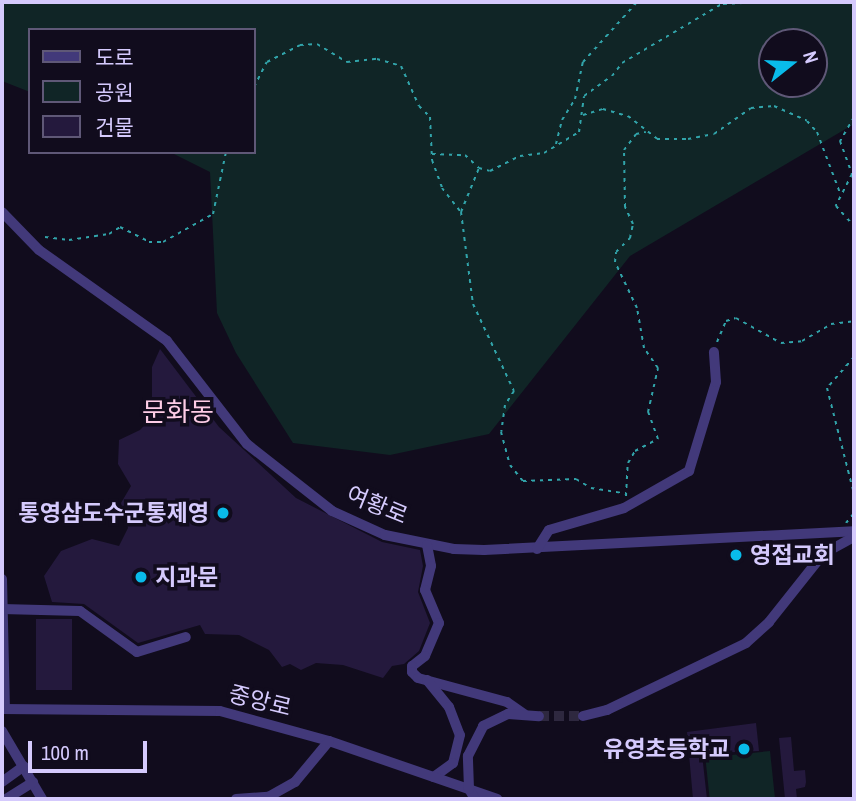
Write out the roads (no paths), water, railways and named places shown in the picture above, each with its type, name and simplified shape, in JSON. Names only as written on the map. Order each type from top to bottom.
[{"type":"street","name":"여황로","points":[[2,212],[39,250],[167,341],[247,444],[332,511],[385,535],[428,545],[537,549],[849,531]]},
{"type":"street","points":[[537,549],[549,530],[624,508],[689,471],[716,382],[714,352]]},
{"type":"street","points":[[583,716],[607,710],[746,643],[769,622],[823,554],[854,537]]},
{"type":"street","points":[[428,545],[431,566],[425,590],[439,623],[425,656],[411,669],[427,680],[449,707],[460,735],[453,763],[435,777]]},
{"type":"street","points":[[2,579],[3,709]]},
{"type":"street","points":[[2,609],[80,611],[137,652],[186,637]]},
{"type":"street","points":[[427,680],[507,702],[524,714]]},
{"type":"street","name":"중앙로","points":[[3,709],[201,709],[253,718],[435,777],[472,794],[497,799]]},
{"type":"street","points":[[472,794],[468,756],[477,734],[497,717],[524,714],[539,716]]},
{"type":"street","points":[[2,731],[42,799]]},
{"type":"street","points":[[236,799],[274,796],[295,782],[329,741]]},
{"type":"street","points":[[2,782],[24,766]]},
{"type":"street","points":[[6,799],[33,782]]},
{"type":"tunnel","points":[[539,716],[583,716]]},
{"type":"place","name":"통영삼도수군통제영","points":[[223,513]]},
{"type":"place","name":"영접교회","points":[[736,555]]},
{"type":"place","name":"지과문","points":[[141,577]]},
{"type":"place","name":"유영초등학교","points":[[744,749]]},
{"type":"district","name":"문화동","points":[[178,412]]}]
